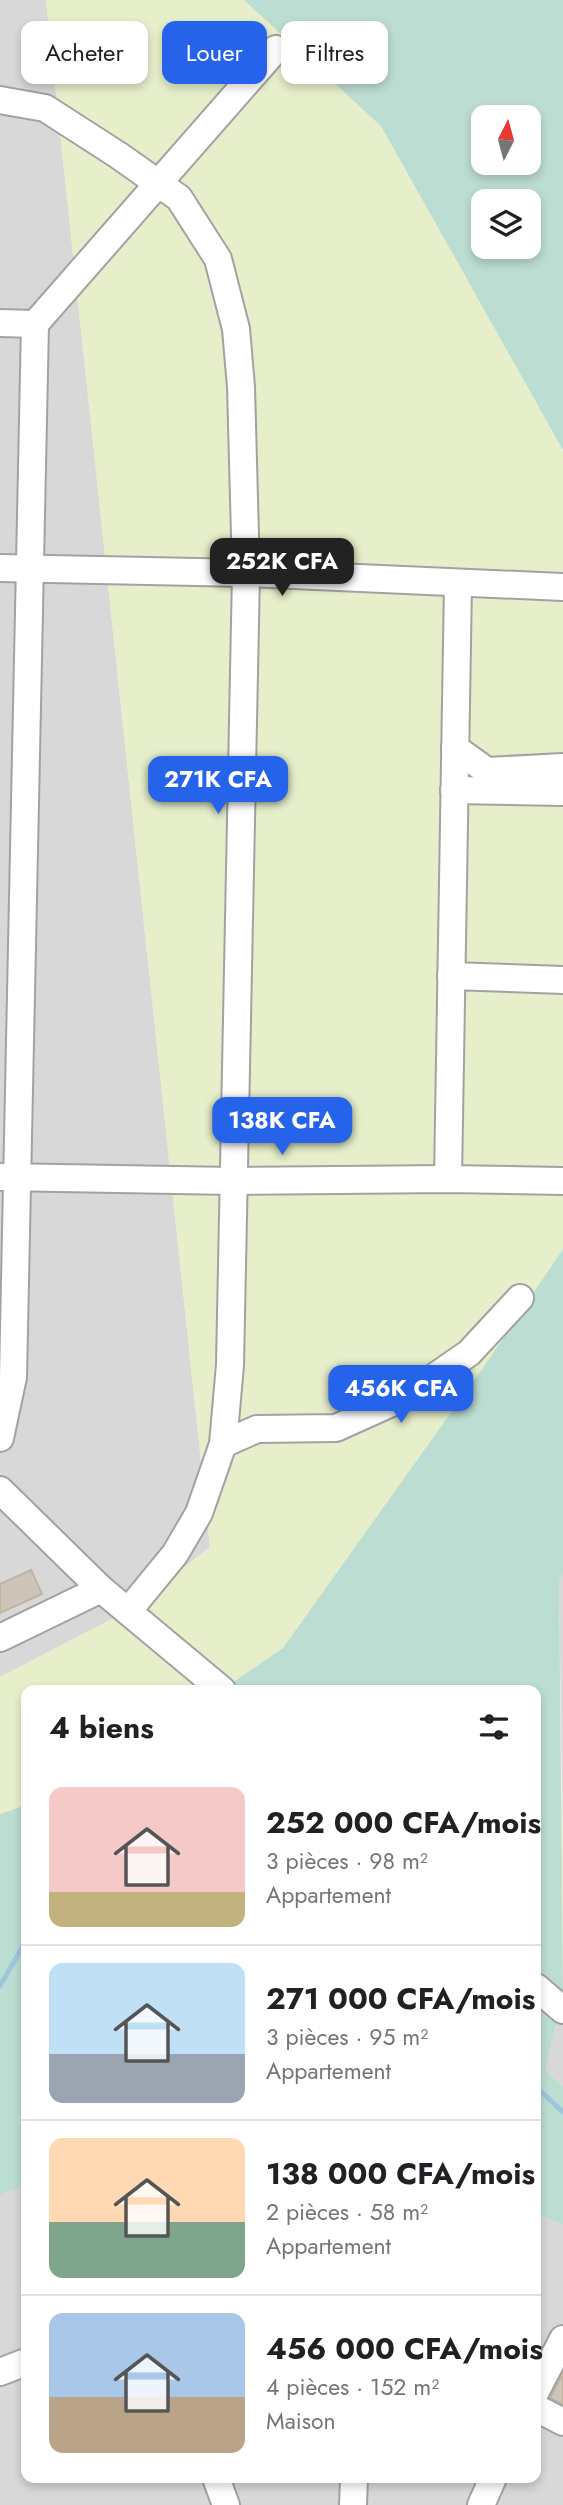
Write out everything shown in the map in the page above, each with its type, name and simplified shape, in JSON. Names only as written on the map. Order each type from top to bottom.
[{"type":"street","points":[[0,1438],[13,1377],[9,1178],[31,567],[35,324],[276,49]]},
{"type":"street","points":[[0,100],[44,108],[179,198],[218,259],[236,329],[241,387],[246,573],[230,1365],[223,1444],[199,1513],[175,1554],[129,1610]]},
{"type":"street","points":[[0,323],[35,324]]},
{"type":"street","points":[[0,568],[246,573],[563,587]]},
{"type":"street","points":[[448,1179],[458,584]]},
{"type":"street","points":[[455,748],[487,771],[563,767]]},
{"type":"street","points":[[454,790],[563,792]]},
{"type":"street","points":[[451,976],[563,980]]},
{"type":"street","points":[[9,1178],[563,1181]]},
{"type":"street","points":[[223,1444],[257,1429],[336,1428],[407,1396],[469,1353],[520,1298]]},
{"type":"street","points":[[0,1490],[101,1588],[216,1685]]},
{"type":"street","points":[[0,1638],[101,1588]]},
{"type":"street","points":[[541,1991],[563,2010]]},
{"type":"street","points":[[541,2381],[563,2339]]},
{"type":"street","points":[[0,2372],[21,2364]]},
{"type":"street","points":[[541,2411],[563,2422]]},
{"type":"street","points":[[218,2483],[226,2505]]},
{"type":"street","points":[[352,2505],[354,2483]]},
{"type":"street","points":[[481,2505],[492,2483]]},
{"type":"shaded area","points":[[0,0],[46,0],[48,21],[21,21],[21,84],[55,84],[210,1547],[129,1610],[0,1677]]},
{"type":"shaded area","points":[[244,0],[563,0],[563,450],[381,126],[335,84],[388,84],[388,21],[281,21],[281,34]]},
{"type":"shaded area","points":[[563,1249],[563,1575],[559,1581],[563,1997],[545,2070],[563,2086],[563,2225],[541,2215],[541,1685],[229,1685],[283,1648],[485,1365]]},
{"type":"shaded area","points":[[563,1575],[563,1833],[559,1581]]},
{"type":"shaded area","points":[[21,1807],[21,2187],[0,2195],[0,1814]]},
{"type":"shaded area","points":[[563,1997],[563,2086],[545,2070]]},
{"type":"shaded area","points":[[21,2187],[21,2483],[541,2483],[541,2215],[563,2225],[563,2505],[0,2505],[0,2195]]},
{"type":"green space","points":[[46,0],[244,0],[267,21],[162,21],[162,84],[267,84],[267,21],[281,34],[281,84],[335,84],[381,126],[563,450],[563,1249],[485,1365],[283,1648],[229,1685],[21,1685],[21,1807],[0,1814],[0,1677],[129,1610],[210,1547],[55,84],[148,84],[148,21],[48,21]]},
{"type":"building","points":[[31,1570],[42,1594],[0,1613],[0,1584]]},
{"type":"building","points":[[563,2373],[563,2404],[550,2398]]},
{"type":"waterway","points":[[0,1986],[21,1949]]},
{"type":"waterway","points":[[541,2092],[563,2112]]}]
